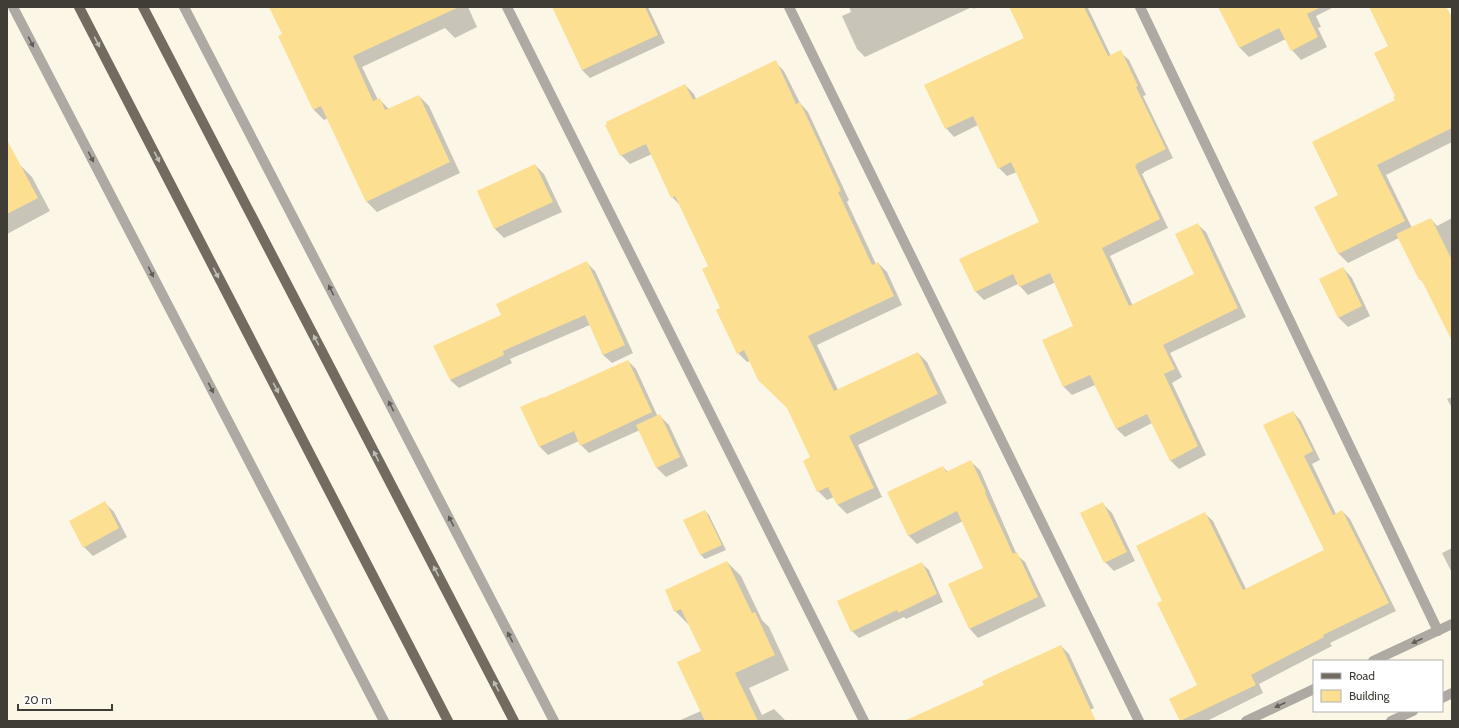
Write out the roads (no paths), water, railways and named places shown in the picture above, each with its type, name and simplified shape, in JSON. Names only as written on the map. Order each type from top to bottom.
[{"type":"main road","points":[[79,7],[448,721]]},
{"type":"main road","points":[[143,7],[514,721]]},
{"type":"street","points":[[13,7],[384,721]]},
{"type":"street","points":[[184,7],[554,721]]},
{"type":"street","points":[[507,7],[864,721]]},
{"type":"street","points":[[789,7],[1139,721]]},
{"type":"street","points":[[1140,7],[1438,631]]},
{"type":"street","points":[[1375,660],[1452,624]]},
{"type":"street","points":[[1246,721],[1313,689]]},
{"type":"street","points":[[1443,698],[1452,693]]},
{"type":"street","points":[[1391,721],[1411,712]]}]
